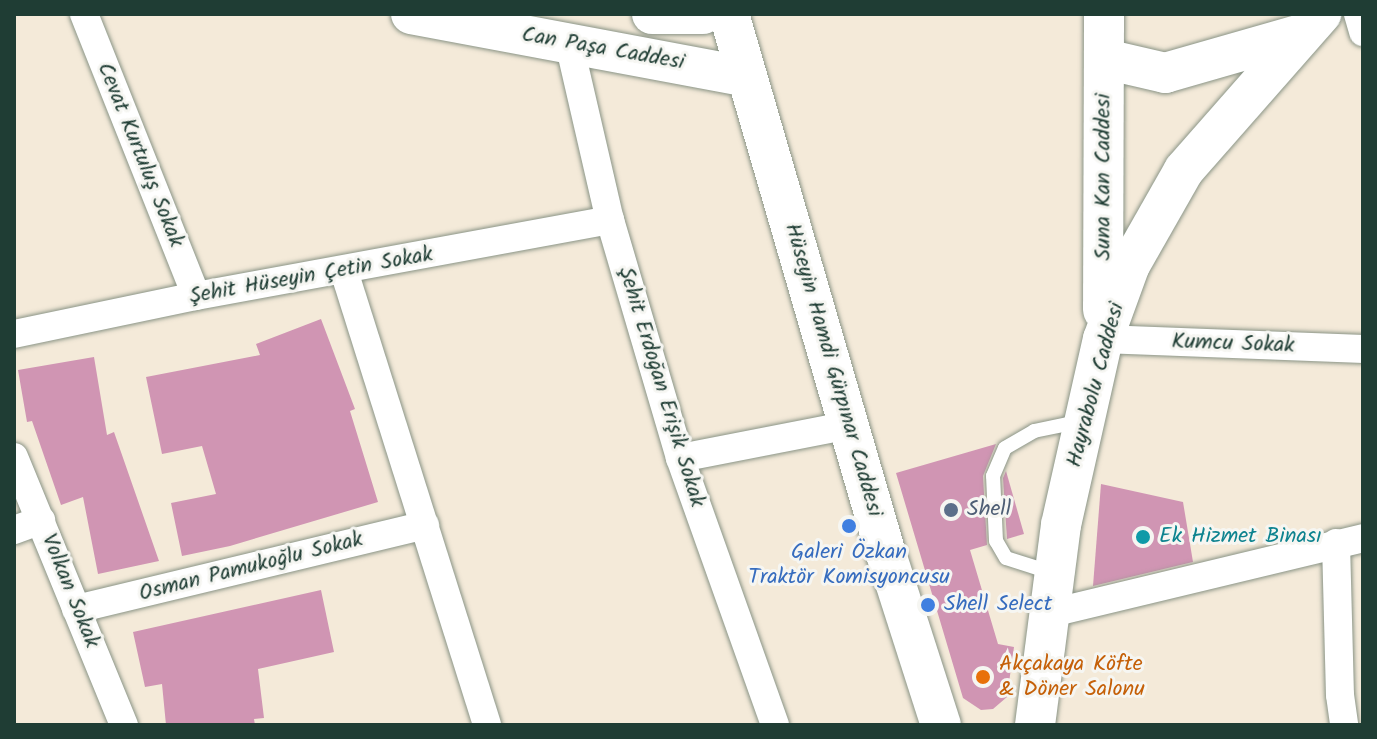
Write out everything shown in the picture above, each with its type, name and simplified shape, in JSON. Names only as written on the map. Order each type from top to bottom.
[{"type":"street","name":"Cevat Kurtuluş Sokak","points":[[84,14],[196,296]]},
{"type":"street","name":"Can Paşa Caddesi","points":[[411,14],[747,77]]},
{"type":"street","name":"Can Paşa Caddesi","points":[[652,14],[703,14]]},
{"type":"street","name":"Hüseyin Hamdi Gürpınar Caddesi","points":[[729,14],[849,425],[941,725]]},
{"type":"street","name":"Suna Kan Caddesi","points":[[1103,339],[1104,14]]},
{"type":"street","points":[[1358,14],[1363,32]]},
{"type":"street","points":[[1105,59],[1165,73],[1311,24]]},
{"type":"street","name":"Hayrabolu Caddesi","points":[[1035,725],[1061,525],[1103,339],[1130,265],[1184,170],[1311,24]]},
{"type":"street","name":"Şehit Erdoğan Erişik Sokak","points":[[569,43],[610,220],[680,458],[775,725]]},
{"type":"street","name":"Şehit Hüseyin Çetin Sokak","points":[[14,334],[196,296],[610,220]]},
{"type":"street","points":[[344,271],[487,725]]},
{"type":"street","name":"Kumcu Sokak","points":[[1103,339],[1363,349]]},
{"type":"street","points":[[680,458],[849,425]]},
{"type":"street","name":"Volkan Sokak","points":[[14,457],[124,725]]},
{"type":"street","points":[[14,530],[41,520]]},
{"type":"street","name":"Osman Pamukoğlu Sokak","points":[[76,609],[425,525]]},
{"type":"street","points":[[1051,613],[1349,540],[1352,692],[1344,725]]},
{"type":"lane","points":[[1055,574],[1006,558],[996,541],[993,476],[1005,448],[1034,431],[1083,421]]},
{"type":"building","points":[[321,319],[355,409],[350,411],[378,502],[230,546],[182,556],[171,503],[216,494],[202,446],[162,454],[146,377],[260,355],[256,344]]},
{"type":"building","points":[[94,357],[107,435],[114,432],[159,561],[98,574],[83,497],[61,505],[32,421],[27,422],[18,370]]},
{"type":"building","points":[[996,444],[983,476],[987,545],[970,550],[998,644],[1014,647],[1007,697],[993,709],[981,710],[963,698],[896,473]]},
{"type":"building","points":[[1006,471],[1024,534],[1007,539],[1003,478]]},
{"type":"building","name":"Ek Hizmet Binası","points":[[1101,484],[1183,502],[1193,562],[1093,586]]},
{"type":"building","points":[[321,590],[334,652],[258,669],[264,718],[254,719],[255,725],[166,725],[162,684],[145,687],[133,632]]},
{"type":"place","name":"Shell","points":[[951,510]]},
{"type":"place","name":"Galeri Özkan Traktör Komisyoncusu","points":[[849,526]]},
{"type":"place","name":"Ek Hizmet Binası","points":[[1143,537]]},
{"type":"place","name":"Shell Select","points":[[928,605]]},
{"type":"place","name":"Akçakaya Köfte & Döner Salonu","points":[[983,677]]}]
